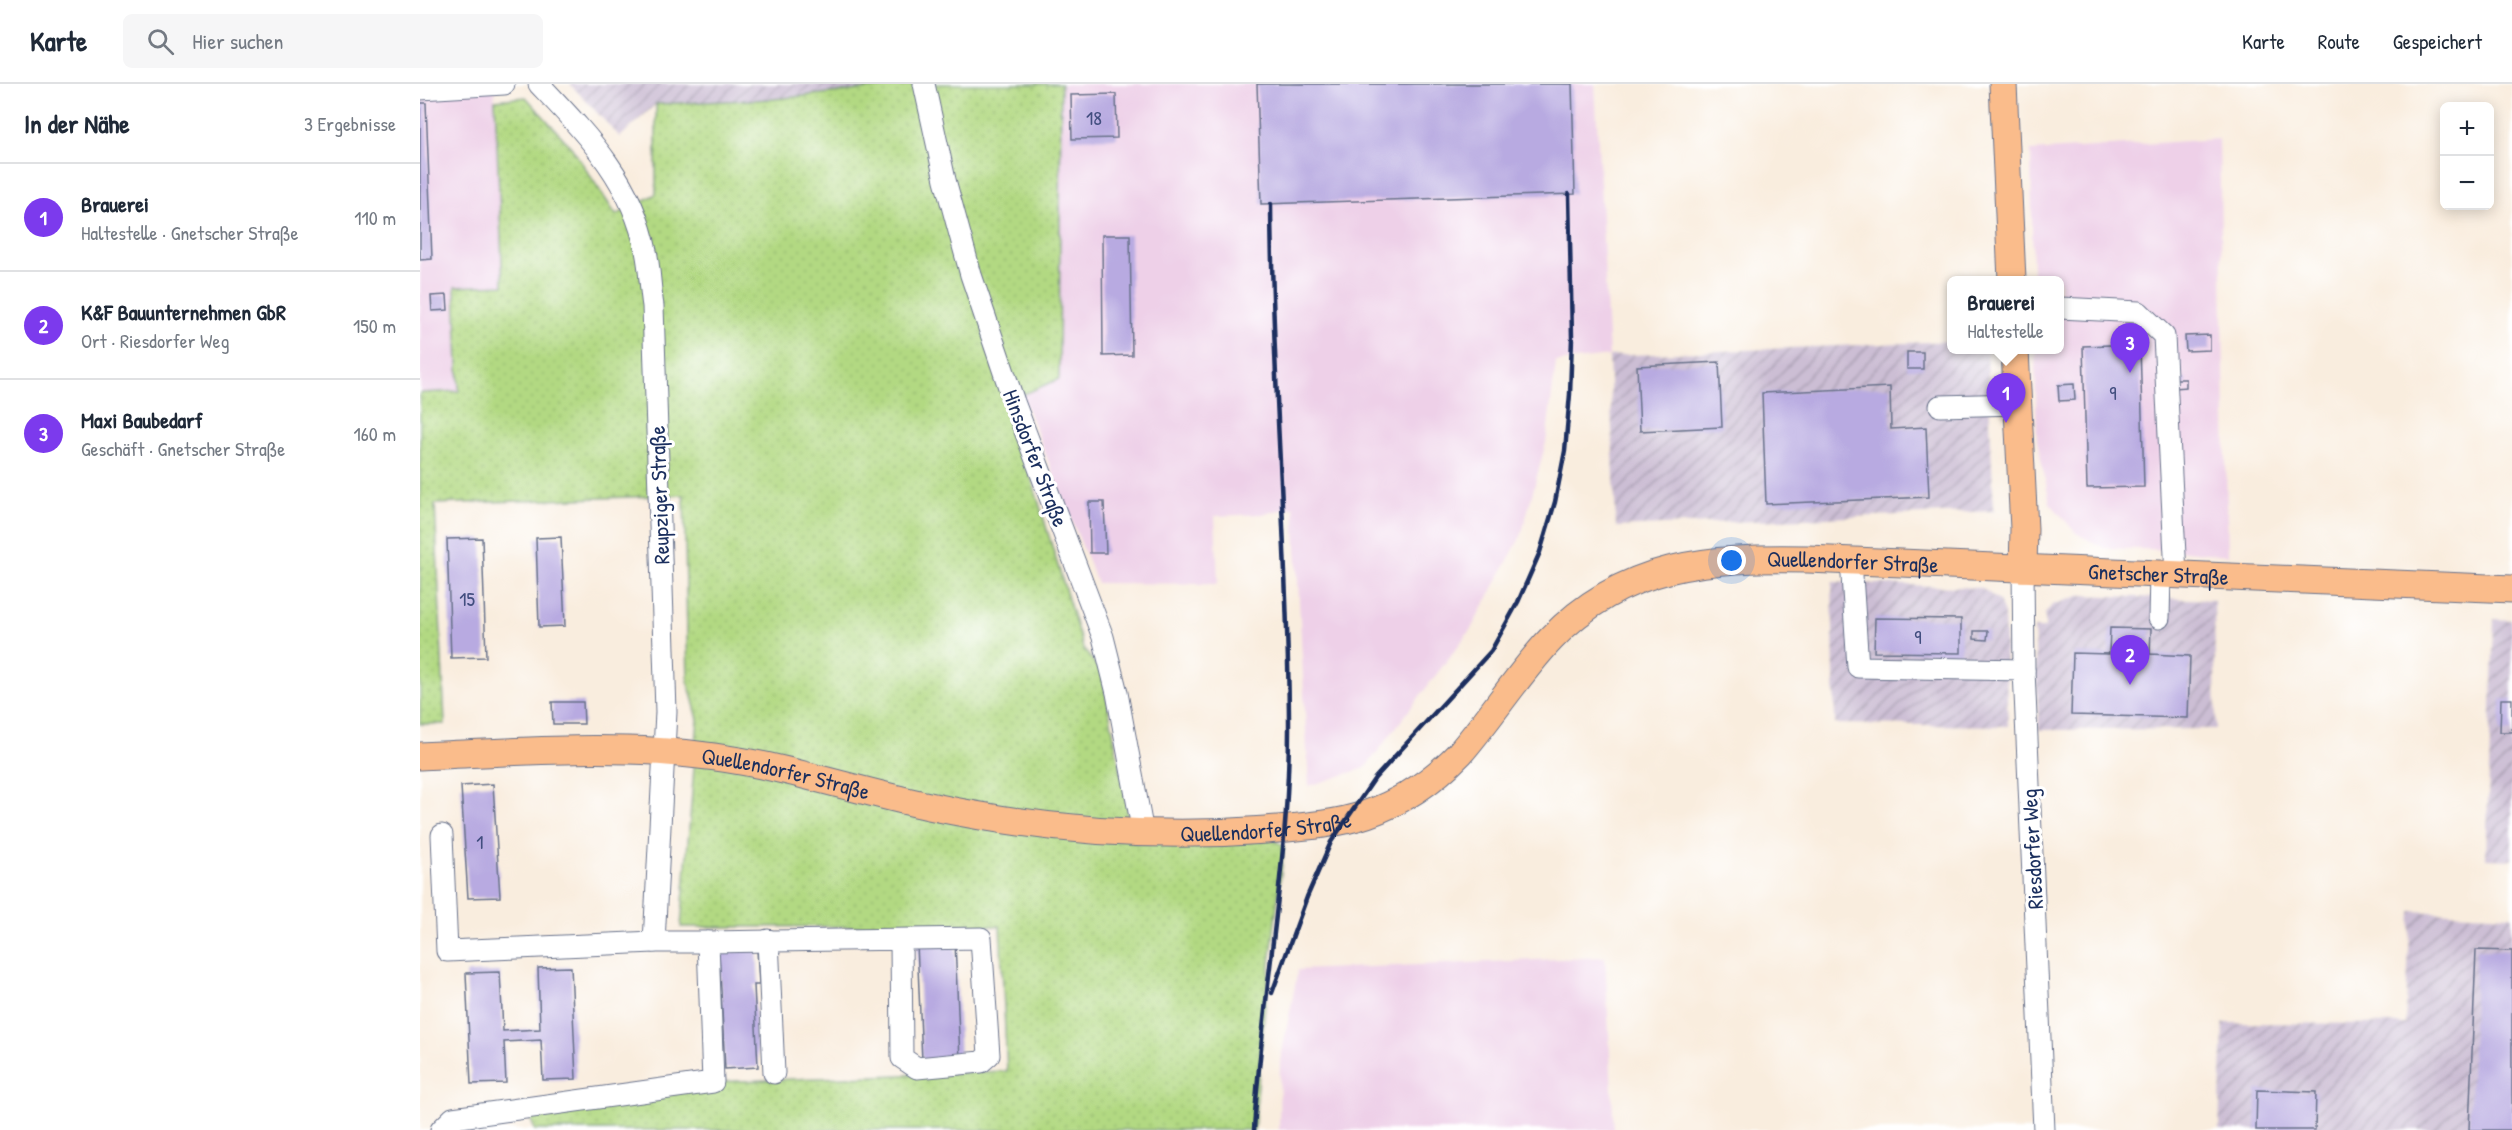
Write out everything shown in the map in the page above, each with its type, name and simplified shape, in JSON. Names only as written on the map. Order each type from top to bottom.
[{"type":"main road","points":[[2003,84],[2012,276]]},
{"type":"main road","points":[[2015,354],[2024,529],[2023,568]]},
{"type":"main road","name":"Quellendorfer Straße","points":[[420,756],[606,748],[665,752],[766,765],[897,799],[984,817],[1060,828],[1143,833],[1220,833],[1285,828],[1344,820],[1374,812],[1399,800],[1448,765],[1472,739],[1553,637],[1574,619],[1620,588],[1666,570],[1714,560],[1762,558],[2023,568]]},
{"type":"main road","name":"Gnetscher Straße","points":[[2023,568],[2512,589]]},
{"type":"street","points":[[420,89],[504,84]]},
{"type":"street","name":"Reupziger Straße","points":[[539,84],[588,136],[623,186],[646,251],[653,318],[665,700],[665,752],[654,942]]},
{"type":"street","name":"Hinsdorfer Straße","points":[[924,84],[945,180],[971,275],[1014,402],[1079,571],[1109,657],[1143,833]]},
{"type":"street","points":[[2064,308],[2139,312],[2164,336],[2168,574],[2159,618]]},
{"type":"street","points":[[1940,406],[2018,404]]},
{"type":"street","points":[[1851,560],[1858,667],[2024,670]]},
{"type":"street","name":"Riesdorfer Weg","points":[[2023,568],[2024,670],[2044,1130]]},
{"type":"street","points":[[442,835],[447,951],[654,942],[981,939],[989,1055],[981,1062],[917,1068],[902,1058],[901,940]]},
{"type":"street","points":[[768,940],[774,1073]]},
{"type":"street","points":[[441,1130],[453,1118],[713,1082],[708,942]]},
{"type":"shaded area","points":[[420,84],[494,84],[503,285],[455,287],[459,391],[420,393]]},
{"type":"shaded area","points":[[570,84],[880,84],[880,88],[774,99],[656,104],[620,137]]},
{"type":"shaded area","points":[[1061,84],[1595,84],[1609,356],[1556,362],[1546,442],[1521,536],[1471,629],[1365,768],[1309,786],[1294,507],[1262,514],[1215,516],[1218,584],[1097,583],[1022,395],[1059,379]]},
{"type":"shaded area","points":[[2219,139],[2228,555],[2176,550],[2104,548],[2076,533],[2050,503],[2037,440],[2035,354],[2064,354],[2064,276],[2033,276],[2031,151]]},
{"type":"shaded area","points":[[1947,341],[1947,354],[1987,354],[1994,511],[1616,527],[1609,356]]},
{"type":"shaded area","points":[[1832,582],[1982,588],[1999,601],[2004,614],[2008,726],[1835,724]]},
{"type":"shaded area","points":[[2082,595],[2214,600],[2216,729],[2039,730],[2034,628],[2045,628],[2045,614],[2052,605]]},
{"type":"shaded area","points":[[2494,619],[2512,620],[2512,860],[2486,859]]},
{"type":"shaded area","points":[[2411,911],[2512,916],[2512,1130],[2219,1130],[2223,1023],[2405,1024]]},
{"type":"shaded area","points":[[1605,957],[1614,1130],[1279,1130],[1280,1063],[1298,970]]},
{"type":"green space","points":[[916,84],[1061,84],[1059,379],[1022,395],[1031,477],[1083,648],[1102,673],[1134,843],[1274,839],[1284,847],[1264,1015],[1254,1130],[535,1130],[526,1108],[713,1082],[1007,1071],[1000,926],[681,927],[698,719],[688,682],[684,495],[435,504],[445,724],[420,724],[420,393],[459,391],[455,287],[503,285],[495,100],[526,97],[572,148],[616,215],[656,194],[656,104],[774,99]]},
{"type":"building","points":[[1257,84],[1572,84],[1575,194],[1261,204]]},
{"type":"building","points":[[1116,94],[1117,138],[1072,139],[1071,95]]},
{"type":"building","points":[[420,103],[426,103],[432,259],[420,260]]},
{"type":"building","points":[[1102,235],[1130,235],[1132,355],[1103,356]]},
{"type":"building","points":[[447,295],[448,310],[432,311],[431,296]]},
{"type":"building","points":[[2210,335],[2210,350],[2186,351],[2185,336]]},
{"type":"building","points":[[2140,344],[2144,487],[2087,488],[2083,346]]},
{"type":"building","points":[[1907,352],[1923,352],[1923,369],[1907,369]]},
{"type":"building","points":[[1719,362],[1722,427],[1640,431],[1637,366]]},
{"type":"building","points":[[2175,379],[2186,379],[2186,387],[2175,388]]},
{"type":"building","points":[[2074,384],[2075,400],[2059,401],[2058,385]]},
{"type":"building","points":[[1890,387],[1891,429],[1926,427],[1929,497],[1766,504],[1762,393]]},
{"type":"building","points":[[1089,502],[1104,502],[1106,553],[1090,553]]},
{"type":"building","points":[[561,537],[565,626],[539,627],[536,538]]},
{"type":"building","points":[[482,538],[486,657],[451,658],[447,539]]},
{"type":"building","points":[[1875,618],[1961,619],[1961,653],[1874,652]]},
{"type":"building","points":[[2110,628],[2151,629],[2150,654],[2190,656],[2188,718],[2071,715],[2073,653],[2109,654]]},
{"type":"building","points":[[1974,631],[1988,631],[1987,640],[1974,639]]},
{"type":"building","points":[[2501,699],[2512,699],[2512,732],[2500,732]]},
{"type":"building","points":[[552,702],[583,702],[584,724],[553,724]]},
{"type":"building","points":[[493,784],[500,897],[468,898],[461,786]]},
{"type":"building","points":[[955,941],[960,1060],[922,1061],[917,943]]},
{"type":"building","points":[[757,950],[759,985],[754,985],[758,1067],[725,1069],[719,952]]},
{"type":"building","points":[[2476,950],[2512,951],[2512,1130],[2469,1130]]},
{"type":"building","points":[[571,967],[576,1079],[543,1080],[541,1040],[504,1042],[506,1083],[471,1084],[466,973],[500,972],[503,1031],[540,1029],[538,968]]},
{"type":"building","points":[[2257,1090],[2316,1092],[2315,1130],[2256,1130]]},
{"type":"railway","points":[[1272,993],[1307,897],[1331,842],[1375,778],[1491,651],[1518,602],[1540,552],[1555,502],[1565,451],[1570,394],[1572,338],[1569,194]]},
{"type":"railway","points":[[1254,1130],[1285,823],[1289,721],[1271,204]]},
{"type":"place","name":"Maxi Baubedarf","points":[[2130,373]]},
{"type":"place","name":"Brauerei","points":[[2006,423]]},
{"type":"place","name":"K&F Bauunternehmen GbR","points":[[2130,685]]}]
